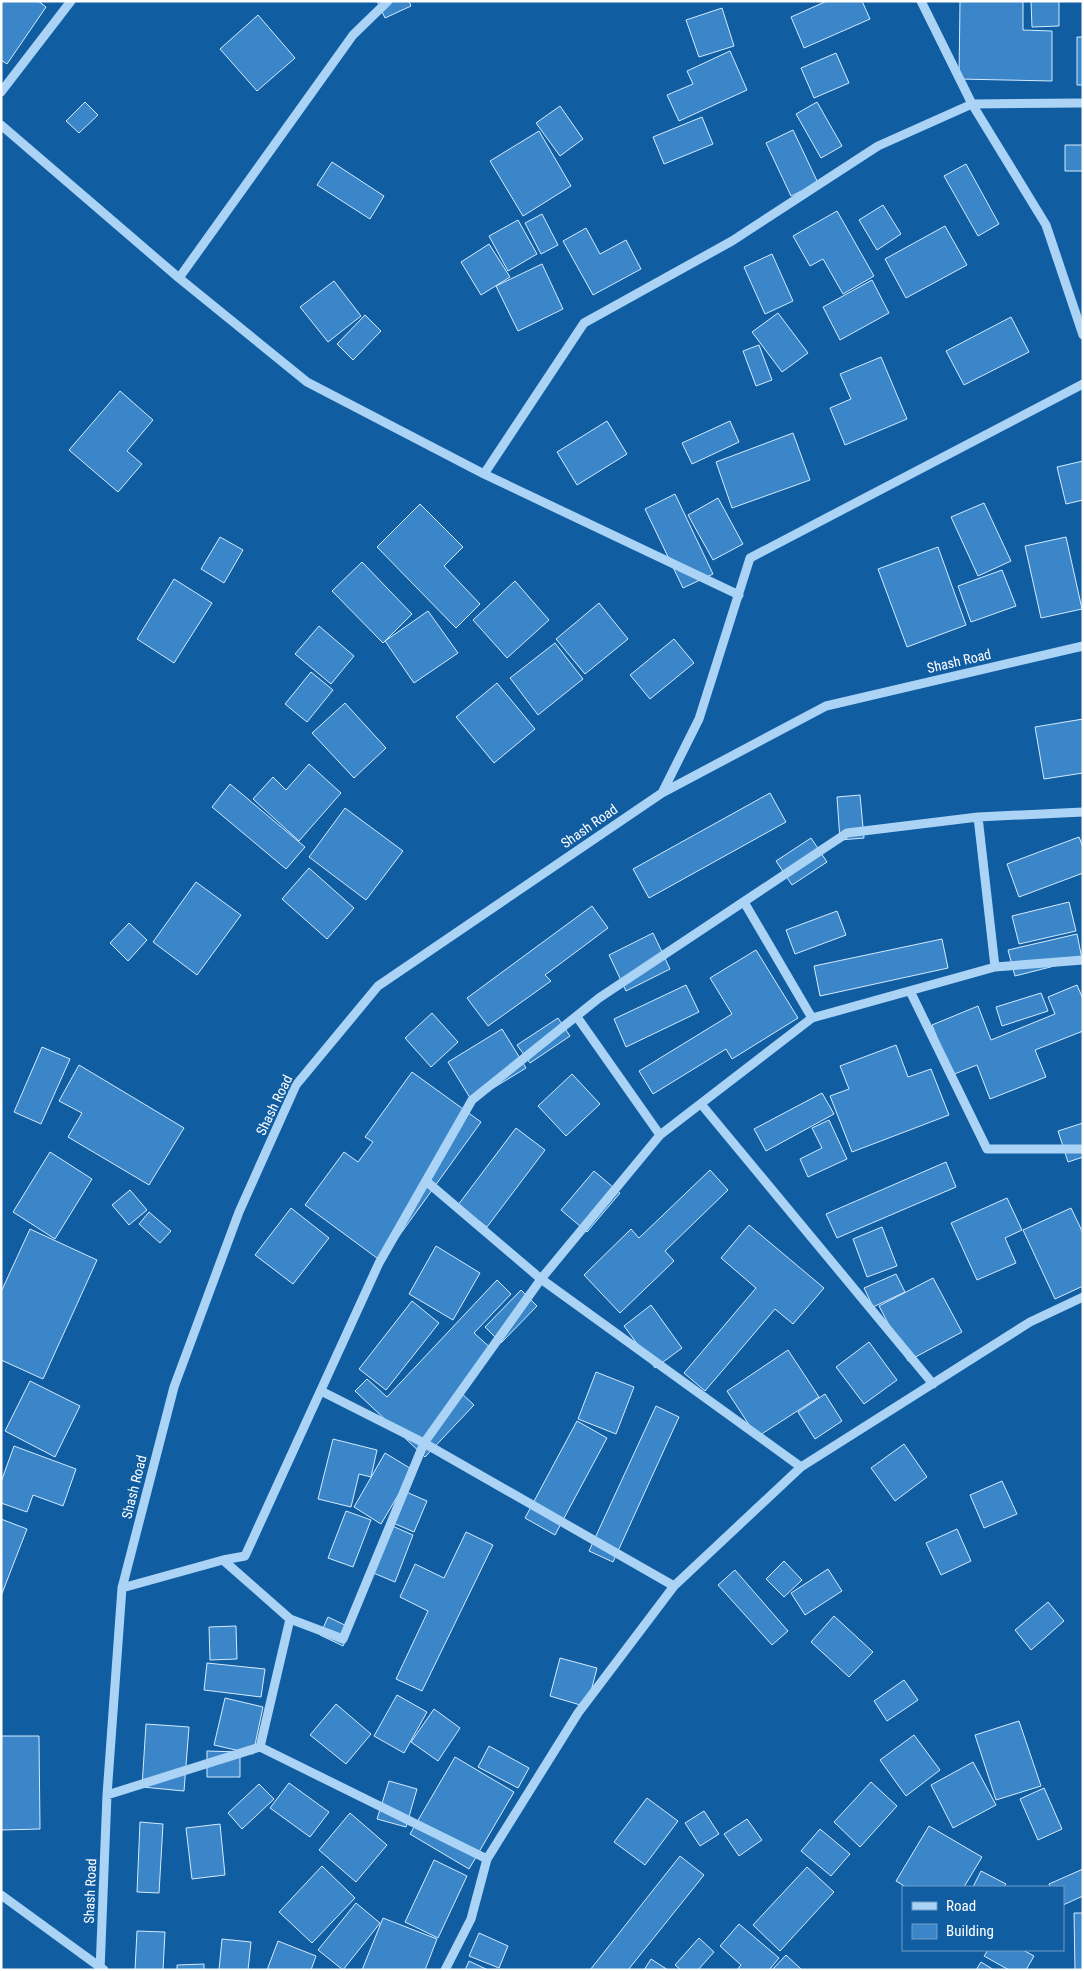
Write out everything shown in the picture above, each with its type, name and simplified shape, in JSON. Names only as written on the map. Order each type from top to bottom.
[{"type":"street","points":[[1,92],[71,1]]},
{"type":"street","points":[[179,278],[353,35],[388,1]]},
{"type":"street","points":[[921,1],[972,104],[1046,225],[1083,335]]},
{"type":"street","points":[[484,474],[584,323],[732,241],[878,146],[972,104],[1083,104]]},
{"type":"street","points":[[1,125],[179,278],[307,382],[484,474],[739,595]]},
{"type":"street","points":[[662,793],[699,719],[750,558],[1083,384]]},
{"type":"street","name":"Shash Road","points":[[102,1969],[107,1796],[122,1588],[174,1387],[239,1212],[296,1085],[378,986],[662,793],[826,706],[1083,646]]},
{"type":"street","points":[[122,1588],[223,1560],[246,1556],[379,1263],[472,1100],[599,998],[847,834],[978,817],[1083,812]]},
{"type":"street","points":[[978,817],[995,967]]},
{"type":"street","points":[[744,902],[812,1018]]},
{"type":"street","points":[[223,1560],[290,1619],[343,1639],[424,1443],[541,1279],[660,1135],[812,1018],[995,967],[1083,960]]},
{"type":"street","points":[[910,990],[987,1149],[1083,1148]]},
{"type":"street","points":[[576,1017],[660,1135]]},
{"type":"street","points":[[701,1104],[933,1384]]},
{"type":"street","points":[[426,1181],[541,1279],[801,1467]]},
{"type":"street","points":[[445,1970],[471,1919],[487,1859],[578,1713],[674,1586],[801,1467],[1030,1322],[1083,1297]]},
{"type":"street","points":[[321,1391],[424,1443],[674,1586]]},
{"type":"street","points":[[260,1747],[290,1619]]},
{"type":"street","points":[[107,1796],[260,1747],[487,1859]]},
{"type":"street","points":[[1,1895],[102,1969]]},
{"type":"building","points":[[1,1],[38,1],[46,7],[7,64],[1,60]]},
{"type":"building","points":[[377,1],[409,1],[411,6],[385,18]]},
{"type":"building","points":[[827,1],[862,1],[870,19],[804,48],[791,17]]},
{"type":"building","points":[[960,1],[1023,1],[1023,30],[1052,31],[1052,81],[959,79]]},
{"type":"building","points":[[1031,1],[1059,1],[1059,26],[1032,27]]},
{"type":"building","points":[[722,8],[734,46],[699,57],[686,20]]},
{"type":"building","points":[[258,15],[295,58],[257,91],[220,49]]},
{"type":"building","points":[[1077,37],[1083,37],[1083,85],[1077,85]]},
{"type":"building","points":[[730,51],[747,90],[679,121],[667,95],[693,84],[687,71]]},
{"type":"building","points":[[836,53],[849,83],[814,98],[801,68]]},
{"type":"building","points":[[85,102],[98,115],[79,133],[66,121]]},
{"type":"building","points":[[817,102],[842,146],[821,158],[796,114]]},
{"type":"building","points":[[560,106],[583,139],[560,156],[536,123]]},
{"type":"building","points":[[702,117],[713,144],[664,164],[653,137]]},
{"type":"building","points":[[793,130],[818,183],[791,196],[766,143]]},
{"type":"building","points":[[539,131],[571,186],[523,216],[490,161]]},
{"type":"building","points":[[1065,145],[1083,145],[1083,171],[1065,171]]},
{"type":"building","points":[[332,162],[384,196],[370,219],[317,185]]},
{"type":"building","points":[[966,164],[999,224],[978,236],[944,176]]},
{"type":"building","points":[[883,205],[901,234],[877,250],[859,220]]},
{"type":"building","points":[[837,211],[874,276],[843,294],[823,259],[810,266],[793,236]]},
{"type":"building","points":[[542,214],[558,245],[541,254],[525,223]]},
{"type":"building","points":[[518,220],[537,254],[508,271],[489,236]]},
{"type":"building","points":[[945,226],[967,265],[906,298],[885,259]]},
{"type":"building","points":[[586,228],[600,254],[626,240],[641,269],[593,295],[563,241]]},
{"type":"building","points":[[489,244],[510,277],[481,295],[461,262]]},
{"type":"building","points":[[772,254],[793,301],[765,314],[744,267]]},
{"type":"building","points":[[542,264],[563,309],[518,331],[496,286]]},
{"type":"building","points":[[872,280],[889,313],[840,340],[823,307]]},
{"type":"building","points":[[334,281],[361,316],[328,342],[300,307]]},
{"type":"building","points":[[778,313],[808,353],[782,372],[752,332]]},
{"type":"building","points":[[365,315],[381,331],[353,360],[337,344]]},
{"type":"building","points":[[1011,317],[1029,352],[964,385],[946,351]]},
{"type":"building","points":[[759,345],[772,380],[756,386],[743,351]]},
{"type":"building","points":[[881,357],[907,419],[845,445],[830,408],[851,399],[840,374]]},
{"type":"building","points":[[120,391],[153,420],[127,451],[142,464],[118,492],[69,450]]},
{"type":"building","points":[[607,421],[627,454],[577,485],[557,452]]},
{"type":"building","points":[[730,421],[739,442],[692,464],[682,443]]},
{"type":"building","points":[[793,433],[810,480],[732,508],[716,462]]},
{"type":"building","points":[[1083,461],[1083,500],[1066,504],[1057,467]]},
{"type":"building","points":[[675,494],[713,574],[683,588],[645,509]]},
{"type":"building","points":[[718,498],[743,544],[713,560],[688,515]]},
{"type":"building","points":[[984,503],[1011,561],[978,576],[951,517]]},
{"type":"building","points":[[420,504],[463,547],[444,566],[480,604],[456,628],[377,547]]},
{"type":"building","points":[[220,537],[243,550],[224,583],[201,569]]},
{"type":"building","points":[[1066,537],[1082,609],[1041,618],[1025,546]]},
{"type":"building","points":[[938,547],[966,625],[907,647],[878,569]]},
{"type":"building","points":[[362,562],[412,614],[383,643],[332,591]]},
{"type":"building","points":[[1002,570],[1016,606],[971,622],[958,586]]},
{"type":"building","points":[[174,579],[212,603],[174,663],[137,639]]},
{"type":"building","points":[[515,581],[549,620],[507,658],[473,620]]},
{"type":"building","points":[[599,603],[628,639],[585,674],[556,639]]},
{"type":"building","points":[[428,611],[458,653],[414,683],[385,641]]},
{"type":"building","points":[[319,626],[354,656],[331,684],[295,654]]},
{"type":"building","points":[[674,639],[694,663],[650,699],[630,675]]},
{"type":"building","points":[[555,643],[583,679],[538,715],[510,678]]},
{"type":"building","points":[[311,672],[333,690],[307,722],[285,704]]},
{"type":"building","points":[[497,683],[535,729],[494,763],[456,717]]},
{"type":"building","points":[[345,703],[386,748],[354,778],[312,733]]},
{"type":"building","points":[[1083,719],[1083,773],[1044,779],[1035,727]]},
{"type":"building","points":[[309,764],[341,793],[299,841],[253,799],[273,777],[286,790]]},
{"type":"building","points":[[230,784],[305,847],[286,869],[212,807]]},
{"type":"building","points":[[770,793],[786,822],[649,898],[633,869]]},
{"type":"building","points":[[860,795],[864,838],[840,840],[837,797]]},
{"type":"building","points":[[345,808],[403,851],[366,900],[309,857]]},
{"type":"building","points":[[1079,837],[1083,847],[1083,873],[1019,897],[1007,864]]},
{"type":"building","points":[[811,838],[827,862],[792,885],[776,861]]},
{"type":"building","points":[[309,868],[354,908],[327,939],[282,899]]},
{"type":"building","points":[[196,882],[241,915],[197,975],[153,942]]},
{"type":"building","points":[[1069,902],[1076,931],[1019,944],[1012,916]]},
{"type":"building","points":[[592,906],[608,928],[545,975],[551,981],[488,1026],[467,998]]},
{"type":"building","points":[[837,911],[846,935],[795,954],[786,930]]},
{"type":"building","points":[[129,923],[147,940],[128,961],[110,943]]},
{"type":"building","points":[[653,933],[670,969],[626,991],[609,955]]},
{"type":"building","points":[[1077,934],[1082,959],[1015,976],[1008,950]]},
{"type":"building","points":[[942,939],[948,968],[820,996],[814,966]]},
{"type":"building","points":[[756,950],[798,1018],[732,1059],[726,1049],[653,1094],[639,1071],[732,1014],[710,978]]},
{"type":"building","points":[[686,985],[699,1012],[626,1047],[614,1019]]},
{"type":"building","points":[[1077,985],[1083,999],[1083,1031],[1035,1050],[1046,1077],[990,1099],[977,1065],[952,1075],[932,1025],[978,1006],[991,1040],[1055,1014],[1048,997]]},
{"type":"building","points":[[1041,993],[1048,1011],[1002,1026],[996,1007]]},
{"type":"building","points":[[432,1013],[458,1042],[431,1067],[405,1038]]},
{"type":"building","points":[[558,1018],[570,1036],[530,1063],[517,1045]]},
{"type":"building","points":[[502,1029],[526,1068],[472,1101],[448,1062]]},
{"type":"building","points":[[896,1045],[908,1077],[931,1069],[949,1115],[852,1152],[830,1096],[849,1089],[840,1066]]},
{"type":"building","points":[[42,1047],[70,1059],[41,1124],[14,1112]]},
{"type":"building","points":[[79,1065],[184,1128],[149,1185],[68,1137],[82,1113],[59,1101]]},
{"type":"building","points":[[412,1072],[481,1122],[381,1261],[305,1205],[344,1152],[358,1162],[373,1142],[365,1137]]},
{"type":"building","points":[[572,1074],[600,1104],[566,1136],[538,1106]]},
{"type":"building","points":[[822,1093],[834,1114],[766,1151],[754,1129]]},
{"type":"building","points":[[829,1120],[847,1159],[808,1177],[800,1159],[822,1148],[812,1128]]},
{"type":"building","points":[[1083,1123],[1083,1157],[1068,1162],[1058,1131]]},
{"type":"building","points":[[516,1128],[545,1150],[487,1227],[458,1205]]},
{"type":"building","points":[[50,1152],[92,1179],[55,1239],[13,1212]]},
{"type":"building","points":[[946,1162],[956,1187],[837,1238],[826,1214]]},
{"type":"building","points":[[710,1170],[728,1190],[665,1251],[674,1261],[620,1313],[584,1275],[631,1229],[639,1238]]},
{"type":"building","points":[[594,1171],[620,1193],[587,1232],[561,1210]]},
{"type":"building","points":[[130,1190],[147,1210],[129,1225],[112,1205]]},
{"type":"building","points":[[1007,1198],[1022,1230],[1005,1238],[1016,1263],[977,1280],[951,1223]]},
{"type":"building","points":[[291,1208],[329,1238],[293,1284],[255,1255]]},
{"type":"building","points":[[1071,1208],[1083,1233],[1083,1286],[1055,1299],[1023,1230]]},
{"type":"building","points":[[149,1212],[171,1231],[160,1243],[139,1224]]},
{"type":"building","points":[[749,1225],[824,1288],[793,1324],[775,1309],[705,1391],[684,1373],[756,1288],[721,1258]]},
{"type":"building","points":[[882,1227],[897,1266],[867,1277],[853,1239]]},
{"type":"building","points":[[30,1229],[97,1260],[43,1379],[1,1360],[1,1292]]},
{"type":"building","points":[[436,1246],[480,1273],[453,1320],[409,1294]]},
{"type":"building","points":[[896,1274],[905,1292],[873,1307],[864,1288]]},
{"type":"building","points":[[933,1278],[962,1332],[908,1361],[879,1306]]},
{"type":"building","points":[[497,1280],[511,1294],[474,1333],[494,1351],[458,1390],[474,1405],[425,1457],[355,1391],[367,1379],[387,1397]]},
{"type":"building","points":[[521,1290],[537,1306],[501,1343],[485,1327]]},
{"type":"building","points":[[412,1301],[439,1323],[386,1390],[359,1369]]},
{"type":"building","points":[[651,1305],[682,1348],[655,1368],[624,1326]]},
{"type":"building","points":[[869,1342],[897,1380],[864,1404],[836,1367]]},
{"type":"building","points":[[788,1350],[819,1397],[757,1437],[727,1391]]},
{"type":"building","points":[[596,1372],[634,1387],[616,1434],[578,1419]]},
{"type":"building","points":[[30,1381],[80,1406],[55,1457],[5,1431]]},
{"type":"building","points":[[825,1394],[842,1421],[815,1439],[798,1412]]},
{"type":"building","points":[[656,1406],[679,1417],[613,1562],[589,1551]]},
{"type":"building","points":[[577,1421],[607,1438],[555,1535],[525,1518]]},
{"type":"building","points":[[333,1439],[377,1450],[371,1477],[359,1474],[351,1507],[318,1499]]},
{"type":"building","points":[[904,1444],[927,1477],[895,1501],[871,1468]]},
{"type":"building","points":[[14,1446],[76,1469],[63,1506],[33,1495],[27,1512],[1,1503],[1,1482]]},
{"type":"building","points":[[385,1453],[413,1470],[381,1524],[354,1507]]},
{"type":"building","points":[[1002,1481],[1017,1514],[984,1528],[970,1495]]},
{"type":"building","points":[[404,1491],[427,1501],[414,1532],[391,1522]]},
{"type":"building","points":[[346,1511],[371,1520],[353,1567],[328,1558]]},
{"type":"building","points":[[1,1519],[27,1529],[1,1596]]},
{"type":"building","points":[[390,1525],[413,1535],[395,1582],[371,1572]]},
{"type":"building","points":[[957,1529],[971,1561],[941,1575],[926,1543]]},
{"type":"building","points":[[466,1532],[493,1545],[422,1691],[396,1679],[428,1611],[400,1597],[415,1564],[444,1578]]},
{"type":"building","points":[[784,1561],[802,1580],[784,1597],[766,1579]]},
{"type":"building","points":[[828,1569],[842,1591],[805,1615],[791,1593]]},
{"type":"building","points":[[735,1570],[788,1631],[772,1645],[718,1585]]},
{"type":"building","points":[[1048,1602],[1064,1621],[1031,1650],[1015,1630]]},
{"type":"building","points":[[834,1616],[873,1652],[849,1677],[811,1642]]},
{"type":"building","points":[[328,1617],[351,1628],[343,1646],[320,1635]]},
{"type":"building","points":[[236,1626],[237,1659],[210,1660],[209,1627]]},
{"type":"building","points":[[560,1658],[597,1668],[587,1707],[550,1696]]},
{"type":"building","points":[[207,1663],[265,1669],[261,1697],[204,1690]]},
{"type":"building","points":[[904,1680],[918,1700],[887,1721],[874,1701]]},
{"type":"building","points":[[397,1695],[427,1712],[404,1753],[374,1736]]},
{"type":"building","points":[[225,1698],[263,1707],[253,1754],[214,1745]]},
{"type":"building","points":[[336,1704],[371,1734],[346,1764],[310,1735]]},
{"type":"building","points":[[434,1709],[460,1728],[438,1761],[411,1742]]},
{"type":"building","points":[[1019,1721],[1041,1786],[996,1800],[975,1735]]},
{"type":"building","points":[[146,1724],[189,1727],[184,1791],[142,1787]]},
{"type":"building","points":[[914,1735],[940,1770],[906,1796],[880,1760]]},
{"type":"building","points":[[1,1736],[39,1736],[40,1829],[1,1830]]},
{"type":"building","points":[[489,1746],[529,1768],[518,1788],[478,1767]]},
{"type":"building","points":[[207,1751],[240,1752],[240,1777],[207,1777]]},
{"type":"building","points":[[455,1757],[514,1792],[469,1869],[410,1834]]},
{"type":"building","points":[[973,1762],[996,1805],[953,1828],[931,1785]]},
{"type":"building","points":[[389,1781],[417,1789],[406,1827],[377,1819]]},
{"type":"building","points":[[871,1782],[897,1806],[860,1847],[834,1822]]},
{"type":"building","points":[[289,1783],[329,1812],[310,1837],[270,1808]]},
{"type":"building","points":[[259,1784],[274,1799],[242,1829],[228,1813]]},
{"type":"building","points":[[1044,1788],[1062,1829],[1038,1840],[1020,1799]]},
{"type":"building","points":[[647,1798],[678,1821],[645,1865],[614,1842]]},
{"type":"building","points":[[704,1811],[719,1834],[700,1846],[685,1823]]},
{"type":"building","points":[[350,1813],[387,1845],[356,1882],[319,1850]]},
{"type":"building","points":[[747,1819],[762,1840],[739,1856],[724,1834]]},
{"type":"building","points":[[140,1822],[163,1824],[159,1893],[137,1892]]},
{"type":"building","points":[[220,1824],[225,1875],[192,1879],[186,1828]]},
{"type":"building","points":[[929,1826],[982,1857],[965,1886],[904,1886],[896,1881]]},
{"type":"building","points":[[820,1829],[850,1854],[831,1876],[801,1851]]},
{"type":"building","points":[[680,1856],[704,1875],[628,1970],[590,1970]]},
{"type":"building","points":[[434,1860],[467,1876],[438,1938],[405,1922]]},
{"type":"building","points":[[322,1866],[355,1898],[312,1943],[279,1912]]},
{"type":"building","points":[[807,1867],[834,1892],[780,1951],[753,1925]]},
{"type":"building","points":[[1083,1869],[1083,1896],[1064,1905],[1064,1886],[1050,1886],[1049,1884]]},
{"type":"building","points":[[981,1871],[1006,1884],[1005,1886],[974,1886]]},
{"type":"building","points":[[356,1903],[380,1923],[343,1970],[318,1950]]},
{"type":"building","points":[[1074,1913],[1083,1913],[1083,1970],[1075,1970]]},
{"type":"building","points":[[383,1918],[437,1939],[425,1970],[362,1970]]},
{"type":"building","points":[[739,1924],[779,1958],[769,1970],[737,1970],[741,1965],[720,1946]]},
{"type":"building","points":[[137,1931],[165,1932],[163,1970],[135,1970]]},
{"type":"building","points":[[479,1933],[508,1946],[499,1968],[469,1956]]},
{"type":"building","points":[[699,1938],[714,1952],[698,1970],[681,1970],[675,1965]]},
{"type":"building","points":[[222,1939],[251,1942],[248,1970],[219,1970]]},
{"type":"building","points":[[278,1941],[316,1956],[311,1970],[267,1970]]},
{"type":"building","points":[[987,1951],[1025,1951],[1034,1956],[1026,1970],[1009,1970],[984,1956]]},
{"type":"building","points":[[786,1955],[802,1970],[772,1970]]},
{"type":"building","points":[[651,1959],[668,1970],[644,1970]]},
{"type":"building","points":[[469,1961],[488,1970],[465,1970]]},
{"type":"building","points":[[981,1962],[994,1970],[976,1970]]},
{"type":"building","points":[[204,1964],[204,1970],[177,1970],[177,1965]]}]
